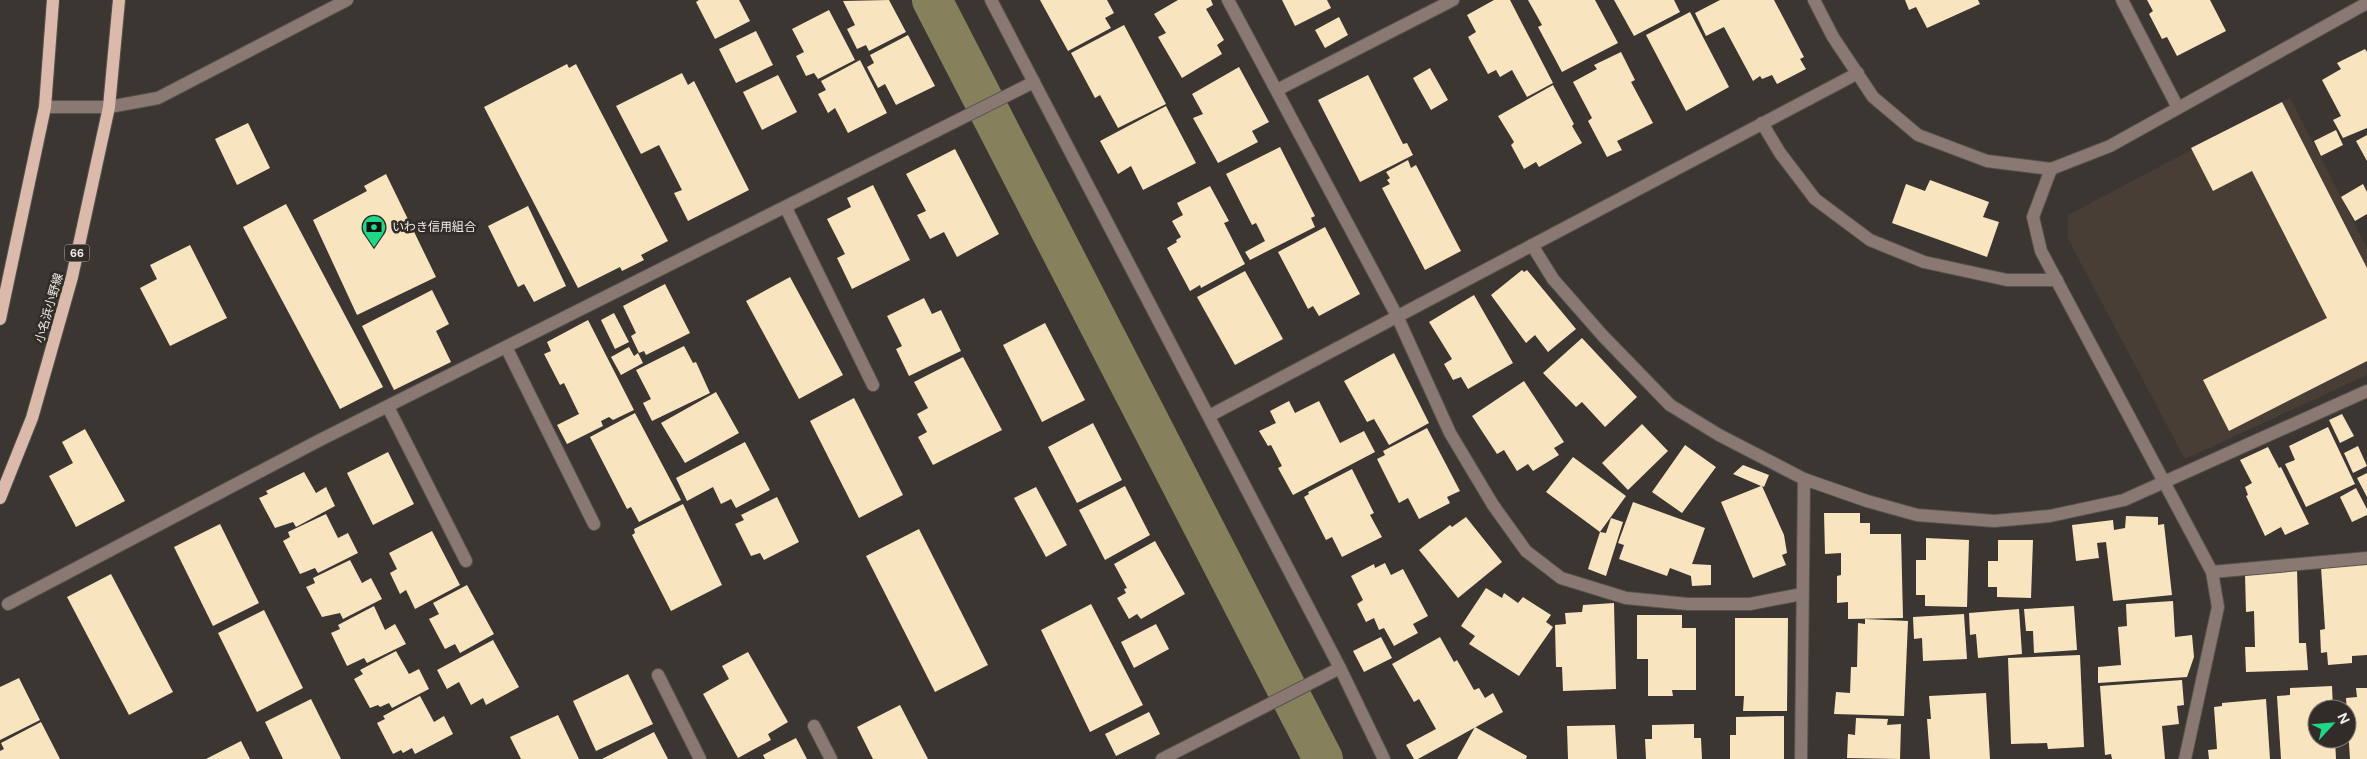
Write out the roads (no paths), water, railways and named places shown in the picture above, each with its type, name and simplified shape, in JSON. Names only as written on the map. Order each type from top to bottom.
[{"type":"main road","points":[[0,319],[45,107],[53,0]]},
{"type":"main road","name":"小名浜小野線","points":[[0,498],[32,418],[72,277],[109,107],[119,0]]},
{"type":"street","points":[[45,107],[109,107],[158,98],[347,0]]},
{"type":"street","points":[[991,0],[1340,668],[1384,759]]},
{"type":"street","points":[[1228,0],[1397,316],[1450,432],[1493,505],[1526,551],[1561,578],[1626,598],[1688,604],[1750,604],[1802,594]]},
{"type":"street","points":[[1277,90],[1453,0]]},
{"type":"street","points":[[1814,0],[1834,37],[1873,97],[1918,135],[1987,161],[2051,169],[2110,146],[2367,3]]},
{"type":"street","points":[[2122,0],[2178,108]]},
{"type":"street","points":[[1209,416],[1858,73]]},
{"type":"street","points":[[8,604],[388,407],[1034,82]]},
{"type":"street","points":[[1762,123],[1780,152],[1815,199],[1870,240],[1924,262],[2007,280],[2056,280]]},
{"type":"street","points":[[2051,169],[2033,217],[2041,251],[2163,484],[2212,572],[2217,589],[2218,607],[2185,759]]},
{"type":"street","points":[[786,208],[873,385]]},
{"type":"street","points":[[1532,245],[1554,280],[1603,336],[1670,405],[1719,435],[1804,479],[1867,501],[1918,515],[1994,521],[2050,516],[2124,500],[2367,391]]},
{"type":"street","points":[[506,348],[594,524]]},
{"type":"street","points":[[388,407],[466,561]]},
{"type":"street","points":[[1801,759],[1804,479]]},
{"type":"street","points":[[2212,572],[2367,558]]},
{"type":"street","points":[[1162,759],[1340,668]]},
{"type":"street","points":[[658,675],[700,759]]},
{"type":"street","points":[[814,726],[832,759]]},
{"type":"waterway","points":[[932,0],[1323,759]]},
{"type":"place","name":"いわき信用組合","points":[[374,248]]}]
